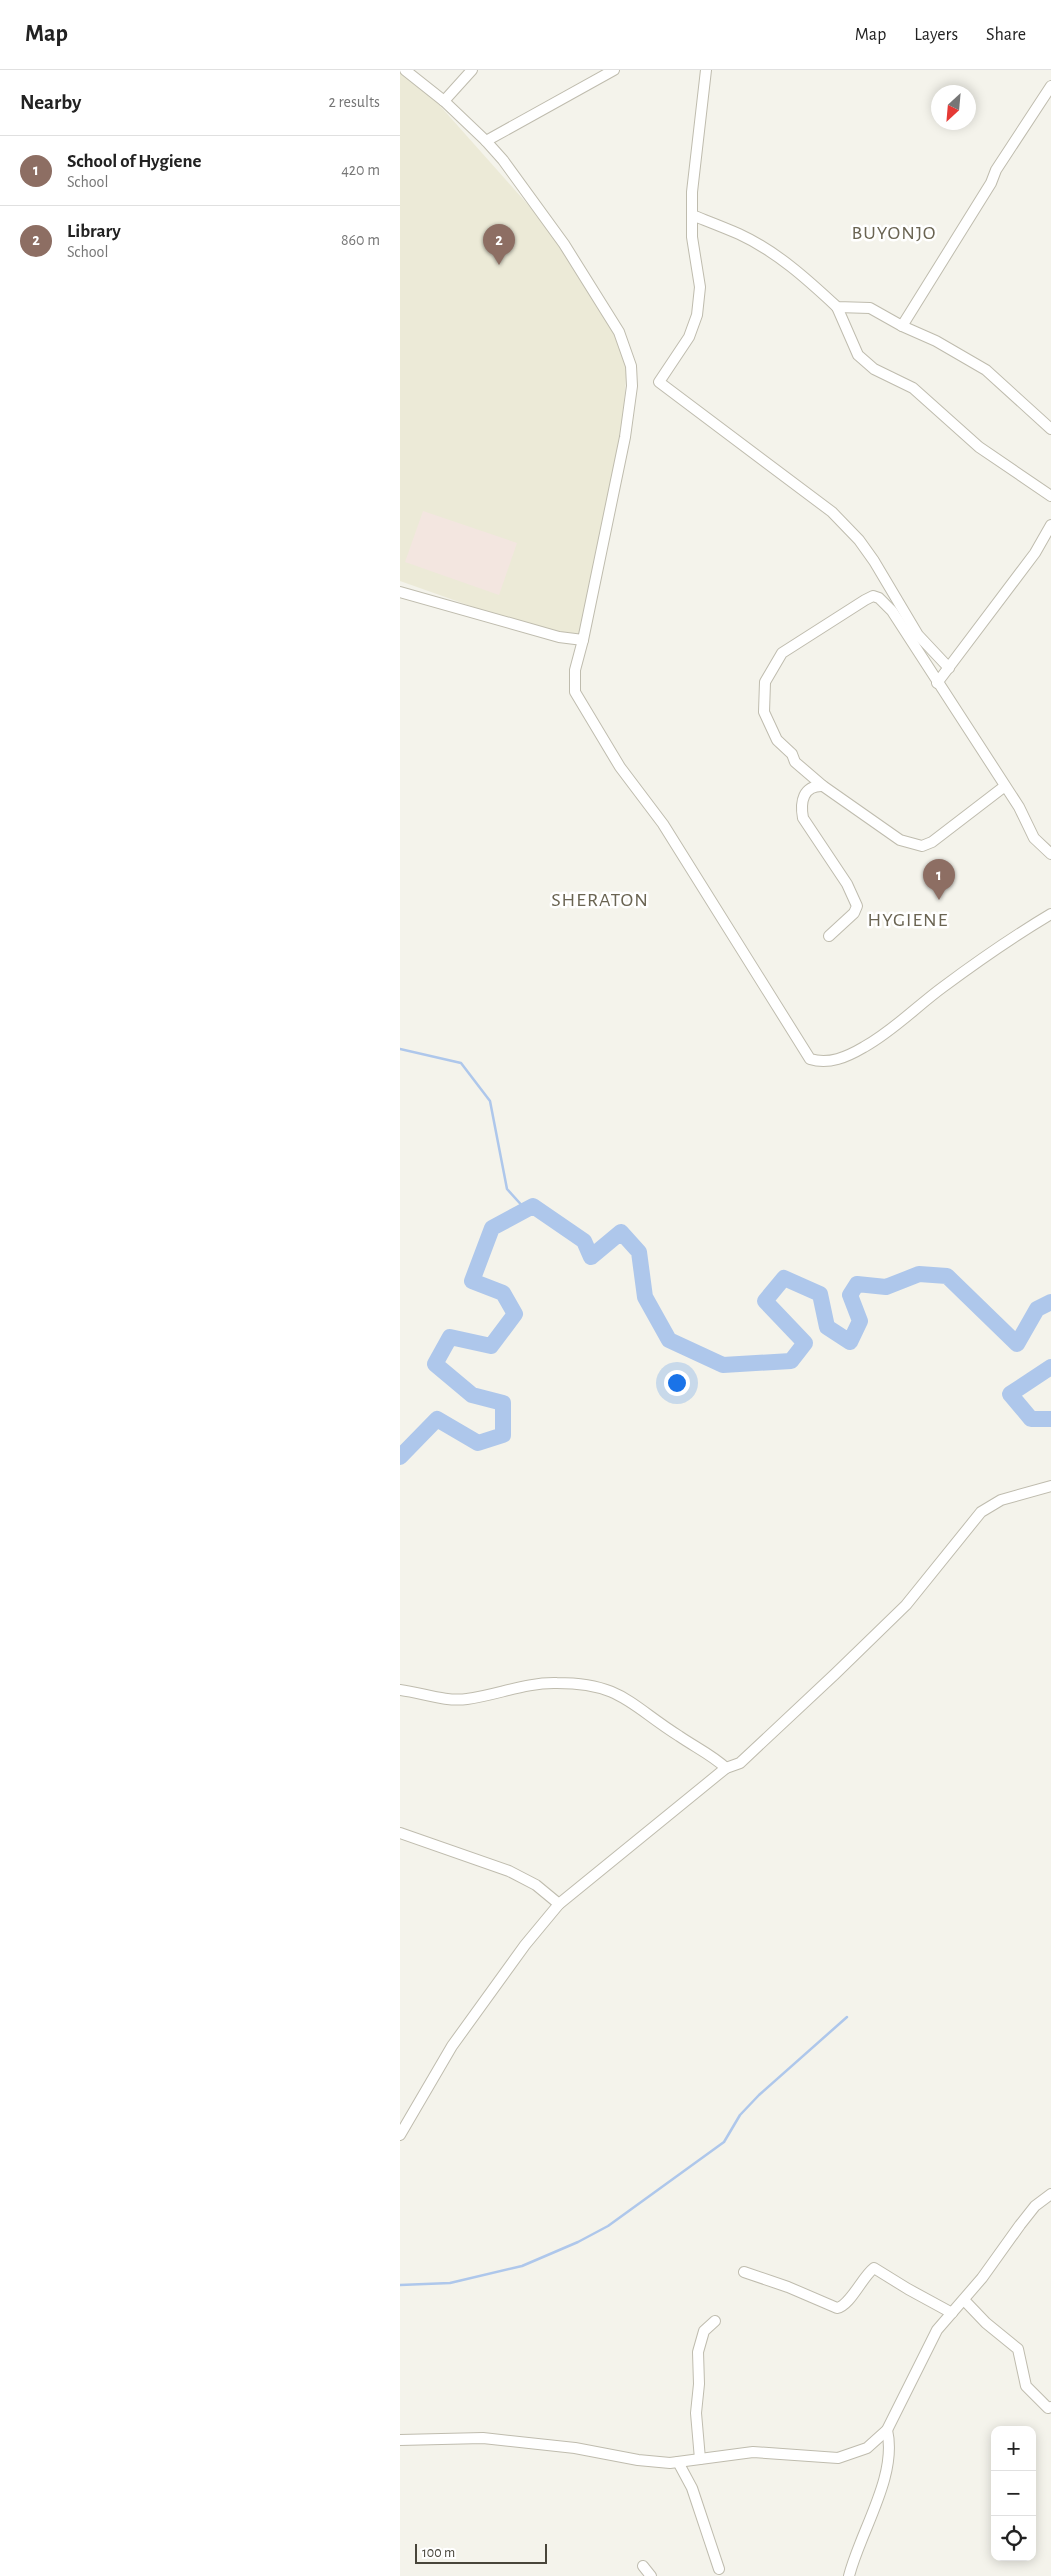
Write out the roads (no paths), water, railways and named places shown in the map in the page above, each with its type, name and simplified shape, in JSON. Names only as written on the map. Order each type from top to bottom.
[{"type":"street","points":[[405,70],[444,101],[486,141],[564,244],[619,332],[631,366],[632,386],[625,437],[583,640],[575,670],[574,692],[620,767],[663,824],[810,1059],[819,1062],[832,1061],[865,1047],[1011,938],[1051,914]]},
{"type":"street","points":[[444,101],[472,70]]},
{"type":"street","points":[[486,141],[614,70]]},
{"type":"street","points":[[706,70],[692,192],[692,237],[700,287],[697,315],[689,337],[659,382],[832,512],[859,540],[874,561],[922,641],[949,668]]},
{"type":"street","points":[[902,326],[991,183],[996,170],[1051,86]]},
{"type":"street","points":[[692,215],[740,234],[803,275],[837,307],[858,355],[874,369],[913,388],[980,447],[1051,496]]},
{"type":"street","points":[[837,307],[870,308],[902,326],[936,341],[986,370],[1051,429]]},
{"type":"street","points":[[937,683],[998,598],[1035,553],[1051,525]]},
{"type":"street","points":[[400,592],[559,637],[583,640]]},
{"type":"street","points":[[1005,786],[932,842],[922,846],[900,840],[823,786],[795,762],[792,754],[777,740],[766,721],[763,705],[763,690],[771,670],[782,653],[865,600],[876,597],[892,612],[1005,786],[1034,838],[1051,854]]},
{"type":"street","points":[[823,786],[810,788],[805,793],[801,808],[803,818],[847,884],[857,906],[854,913],[829,936]]},
{"type":"street","points":[[400,2135],[452,2046],[521,1951],[559,1904],[726,1768],[746,1757],[906,1604],[981,1512],[1001,1500],[1051,1486]]},
{"type":"street","points":[[400,1690],[444,1699],[467,1699],[541,1683],[590,1685],[606,1688],[626,1697],[678,1736],[713,1756],[726,1768]]},
{"type":"street","points":[[400,1833],[509,1871],[536,1885],[559,1904]]},
{"type":"street","points":[[400,2440],[483,2438],[575,2448],[651,2462],[678,2462],[753,2452],[838,2458],[856,2453],[867,2448],[886,2430],[930,2341],[952,2312],[964,2300],[1035,2206],[1051,2194]]},
{"type":"street","points":[[744,2272],[788,2287],[837,2308],[844,2305],[859,2283],[874,2268],[916,2294],[952,2312]]},
{"type":"street","points":[[964,2300],[986,2323],[1018,2349],[1026,2386],[1048,2408],[1051,2407]]},
{"type":"street","points":[[700,2459],[696,2413],[699,2384],[698,2352],[704,2331],[715,2321]]},
{"type":"street","points":[[849,2576],[883,2480],[890,2447],[886,2430]]},
{"type":"street","points":[[678,2462],[692,2488],[719,2569]]},
{"type":"street","points":[[643,2566],[652,2576]]},
{"type":"waterway","points":[[400,1049],[461,1063],[490,1101],[507,1189],[526,1210]]},
{"type":"waterway","points":[[400,1457],[437,1419],[478,1443],[503,1435],[503,1403],[472,1395],[435,1364],[450,1337],[491,1346],[515,1314],[503,1293],[472,1281],[492,1228],[533,1206],[584,1241],[591,1257],[621,1232],[639,1252],[645,1297],[669,1340],[723,1365],[791,1361],[805,1343],[765,1301],[784,1278],[820,1294],[827,1327],[850,1342],[860,1321],[850,1295],[857,1284],[886,1287],[919,1274],[947,1276],[1017,1344],[1037,1309],[1051,1302]]},
{"type":"waterway","points":[[1051,1367],[1010,1394],[1031,1419],[1051,1419]]},
{"type":"waterway","points":[[400,2285],[450,2283],[522,2266],[578,2242],[608,2226],[724,2142],[740,2115],[759,2095],[847,2017]]},
{"type":"place","name":"Library","points":[[499,265]]},
{"type":"place","name":"School of Hygiene","points":[[939,900]]},
{"type":"district","name":"BUYONJO","points":[[894,232]]},
{"type":"district","name":"SHERATON","points":[[600,899]]},
{"type":"district","name":"HYGIENE","points":[[908,919]]}]
